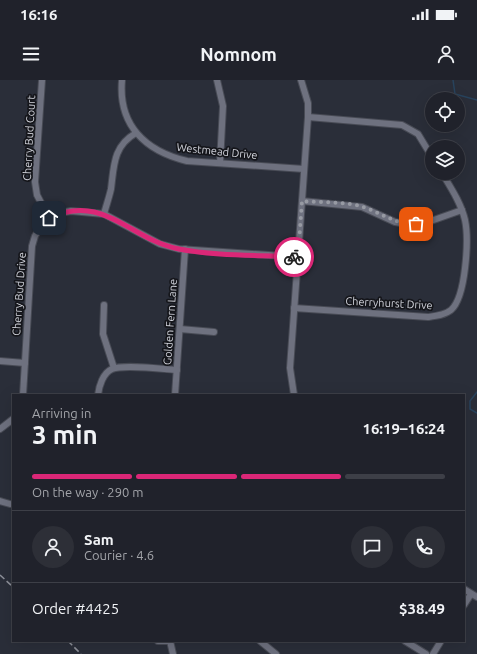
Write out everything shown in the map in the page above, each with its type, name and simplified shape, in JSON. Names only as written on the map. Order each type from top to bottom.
[{"type":"street","name":"Cherry Bud Court","points":[[42,80],[35,182],[37,195],[49,218]]},
{"type":"street","points":[[104,214],[110,191],[117,151],[126,140],[136,133],[125,112],[121,88],[122,80]]},
{"type":"street","points":[[217,80],[223,106],[220,163]]},
{"type":"street","points":[[294,394],[290,368],[308,117],[308,103],[301,80]]},
{"type":"street","points":[[308,117],[402,125],[418,134],[425,146]]},
{"type":"street","name":"Westmead Drive","points":[[136,133],[159,152],[170,157],[187,161],[304,169]]},
{"type":"street","name":"Cherryhurst Drive","points":[[294,308],[428,317],[440,315],[451,310],[460,299],[463,286],[466,232],[462,210],[446,180]]},
{"type":"street","points":[[302,201],[362,207],[395,222],[406,224],[428,222],[462,210]]},
{"type":"street","points":[[49,218],[60,213],[71,211],[104,214],[160,244],[185,250],[298,257]]},
{"type":"street","name":"Cherry Bud Drive","points":[[23,394],[32,246],[38,230],[49,218]]},
{"type":"street","name":"Golden Fern Lane","points":[[175,394],[185,250]]},
{"type":"street","points":[[104,305],[103,334],[114,368]]},
{"type":"street","points":[[180,329],[214,332]]},
{"type":"street","points":[[0,361],[25,363]]},
{"type":"street","points":[[98,394],[101,382],[105,375],[114,368],[128,367],[177,370]]},
{"type":"street","points":[[0,429],[12,420]]},
{"type":"street","points":[[0,502],[10,504]]},
{"type":"street","points":[[465,590],[474,595],[465,604]]},
{"type":"street","points":[[170,642],[173,654]]},
{"type":"street","points":[[261,642],[276,654]]},
{"type":"street","points":[[407,642],[426,654]]},
{"type":"street","points":[[433,654],[440,642]]},
{"type":"waterway","points":[[453,80],[455,94],[477,100]]},
{"type":"waterway","points":[[477,392],[470,401],[470,409],[477,413]]},
{"type":"railway","points":[[0,575],[12,586]]},
{"type":"railway","points":[[69,642],[81,654]]},
{"type":"way so far","points":[[294,257],[298,257],[302,201],[362,207],[395,222],[416,224]]},
{"type":"route","points":[[49,218],[66,211],[84,211],[104,214],[160,244],[179,249],[294,257]]}]
